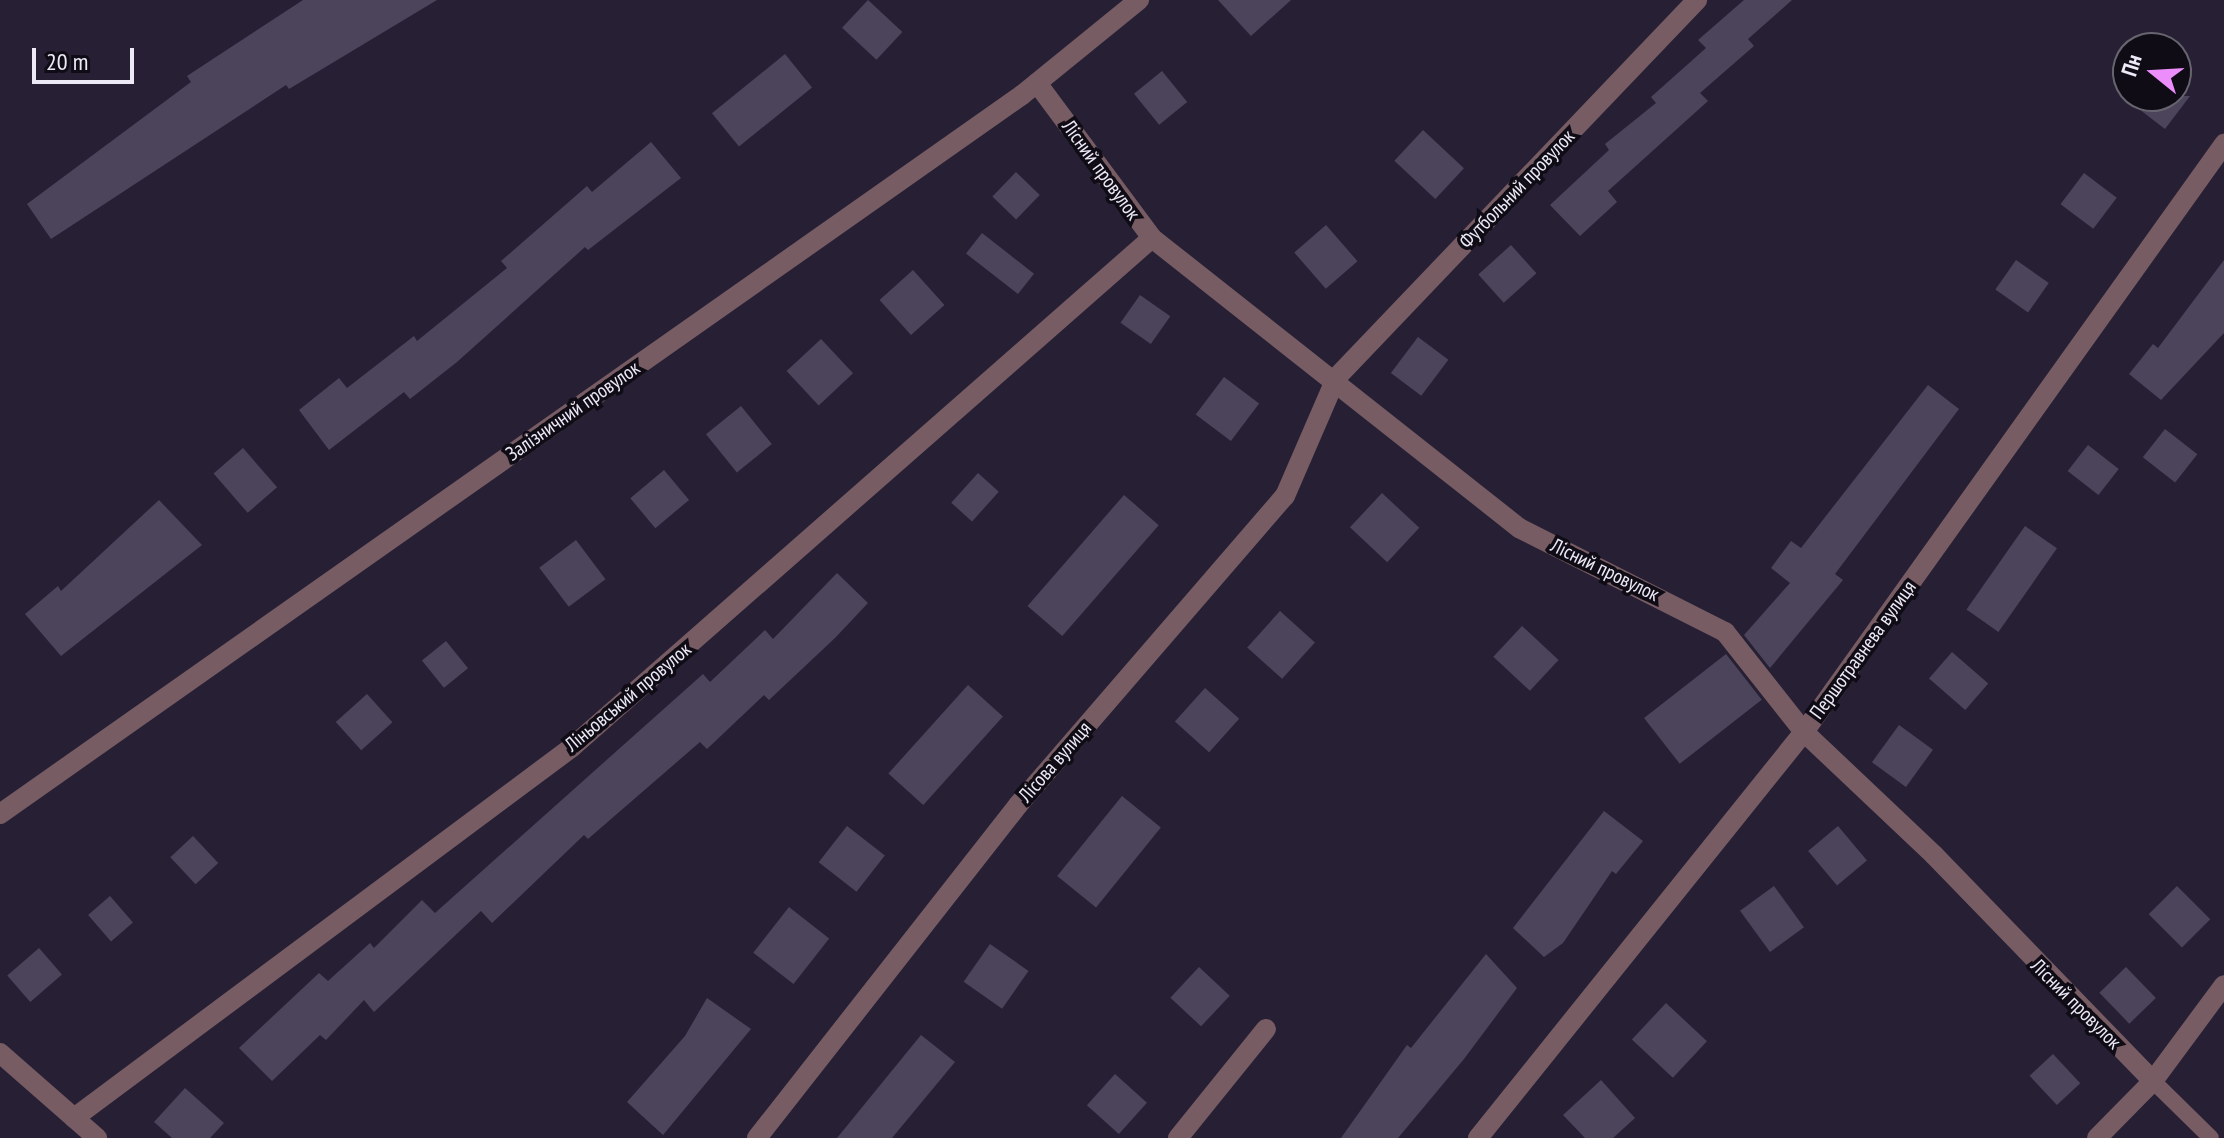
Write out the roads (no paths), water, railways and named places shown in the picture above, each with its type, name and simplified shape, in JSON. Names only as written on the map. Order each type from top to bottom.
[{"type":"street","name":"Залізничний провулок","points":[[0,814],[1037,83],[1139,0]]},
{"type":"street","name":"Футбольний провулок","points":[[1336,378],[1697,0]]},
{"type":"street","name":"Лісний провулок","points":[[1037,83],[1152,238],[1336,378],[1519,528],[1725,632],[1804,732],[1934,855],[2153,1081]]},
{"type":"street","name":"Першотравнева вулиця","points":[[1478,1138],[1804,732],[2224,144]]},
{"type":"street","name":"Ліньовський провулок","points":[[74,1118],[571,748],[1152,238]]},
{"type":"street","name":"Лісова вулиця","points":[[757,1138],[1018,805],[1285,496],[1336,378]]},
{"type":"street","points":[[2097,1138],[2153,1081],[2224,985]]},
{"type":"street","points":[[1178,1138],[1266,1029]]},
{"type":"street","points":[[0,1053],[97,1138]]},
{"type":"lane","points":[[2153,1081],[2211,1138]]}]
